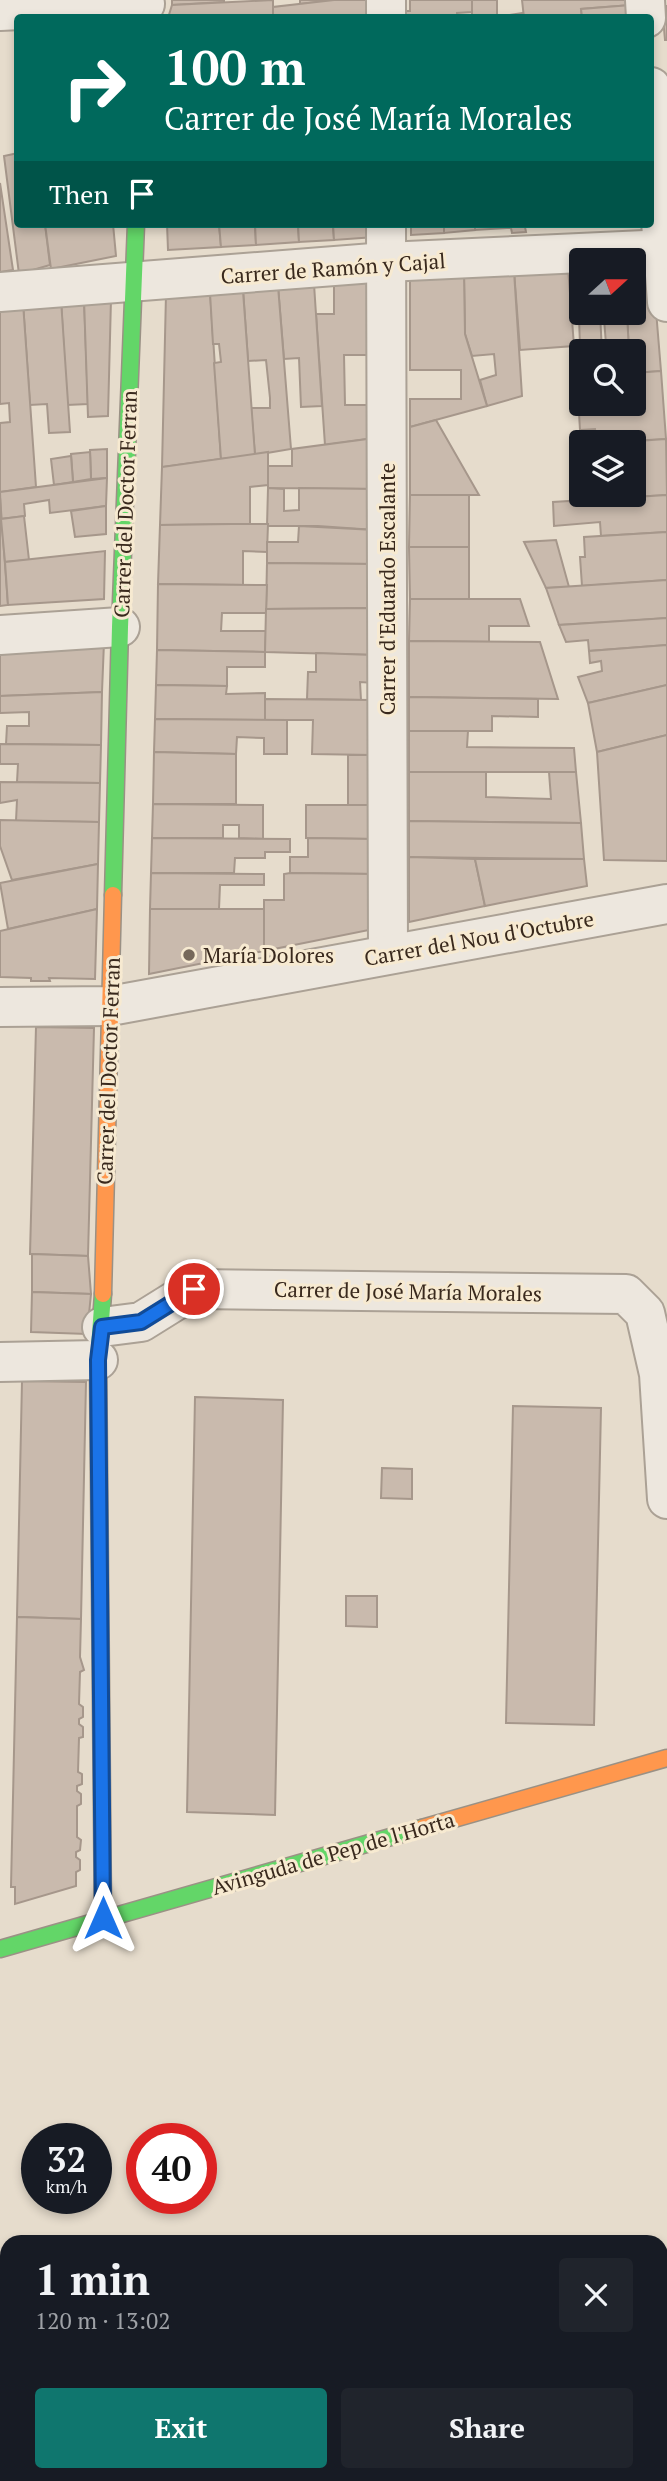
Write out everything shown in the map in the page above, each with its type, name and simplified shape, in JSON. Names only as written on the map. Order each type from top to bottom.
[{"type":"street","points":[[0,11],[145,7]]},
{"type":"street","points":[[654,122],[667,302]]},
{"type":"street","name":"Carrer del Doctor Ferran","points":[[103,1918],[100,1344],[120,627],[136,228]]},
{"type":"street","name":"Carrer d'Eduardo Escalante","points":[[386,228],[388,954]]},
{"type":"street","name":"Carrer de Ramón y Cajal","points":[[0,292],[386,262],[665,249]]},
{"type":"street","points":[[0,635],[120,627]]},
{"type":"street","name":"Carrer del Nou d'Octubre","points":[[0,1007],[110,1006],[667,904]]},
{"type":"street","name":"Carrer de José María Morales","points":[[0,1362],[100,1344],[194,1289],[626,1294],[645,1313],[663,1373],[667,1499]]},
{"type":"street","name":"Avinguda de Pep de l'Horta","points":[[0,1949],[667,1758]]},
{"type":"building","points":[[172,0],[224,0],[224,2],[172,5]]},
{"type":"building","points":[[273,0],[273,14],[169,14],[172,5]]},
{"type":"building","points":[[300,0],[334,0],[300,4]]},
{"type":"building","points":[[334,0],[375,0],[375,14],[273,14],[273,7]]},
{"type":"building","points":[[410,0],[472,0],[472,12],[406,14],[406,11],[410,11]]},
{"type":"building","points":[[472,0],[497,0],[497,14],[472,14]]},
{"type":"building","points":[[522,0],[631,0],[631,5],[581,9],[582,14],[524,14]]},
{"type":"building","points":[[631,5],[632,14],[582,14],[581,9]]},
{"type":"building","points":[[662,6],[667,6],[667,40],[665,40]]},
{"type":"building","points":[[14,154],[14,228],[45,228],[50,265],[19,274],[4,156]]},
{"type":"building","points":[[0,183],[13,270],[0,272]]},
{"type":"building","points":[[46,228],[113,228],[116,256],[51,269]]},
{"type":"building","points":[[167,228],[219,228],[221,247],[168,250]]},
{"type":"building","points":[[219,228],[255,228],[256,245],[221,247]]},
{"type":"building","points":[[255,228],[298,228],[299,242],[256,245]]},
{"type":"building","points":[[298,228],[333,228],[334,240],[299,242]]},
{"type":"building","points":[[333,228],[375,228],[375,237],[334,240]]},
{"type":"building","points":[[411,228],[444,228],[444,233],[411,235]]},
{"type":"building","points":[[444,228],[475,228],[475,230],[444,233]]},
{"type":"building","points":[[475,228],[506,228],[475,230]]},
{"type":"building","points":[[511,228],[525,228],[526,232],[512,233]]},
{"type":"building","points":[[646,262],[652,262],[661,371],[646,372],[646,339],[628,339],[628,326],[646,326]]},
{"type":"building","points":[[568,267],[569,326],[572,326],[573,339],[569,339],[569,346],[520,350],[514,271]]},
{"type":"building","points":[[514,271],[522,396],[487,406],[480,380],[496,375],[494,354],[472,356],[465,334],[464,274]]},
{"type":"building","points":[[464,274],[465,334],[487,406],[410,427],[410,399],[461,399],[461,370],[410,370],[410,277]]},
{"type":"building","points":[[375,280],[375,355],[344,355],[345,405],[375,405],[375,438],[325,445],[316,314],[334,314],[334,283]]},
{"type":"building","points":[[314,284],[322,406],[301,407],[299,358],[284,359],[278,286]]},
{"type":"building","points":[[278,286],[291,449],[255,455],[251,408],[270,408],[270,398],[266,360],[248,361],[243,289]]},
{"type":"building","points":[[210,291],[221,459],[162,467],[166,294]]},
{"type":"building","points":[[243,291],[255,455],[221,459],[214,363],[221,362],[219,344],[213,344],[210,293]]},
{"type":"building","points":[[84,299],[88,404],[67,405],[61,300]]},
{"type":"building","points":[[84,299],[111,299],[108,416],[88,417]]},
{"type":"building","points":[[61,300],[70,432],[49,433],[47,404],[30,405],[23,303]]},
{"type":"building","points":[[23,303],[36,487],[0,492],[0,423],[10,422],[9,403],[0,404],[0,304]]},
{"type":"building","points":[[579,326],[601,326],[601,339],[580,339]]},
{"type":"building","points":[[605,326],[628,326],[628,339],[606,339]]},
{"type":"building","points":[[661,371],[666,439],[646,440],[646,430],[580,430],[579,416],[646,416],[646,372]]},
{"type":"building","points":[[436,420],[479,495],[410,495],[410,427]]},
{"type":"building","points":[[375,438],[375,489],[268,488],[268,466],[292,466],[292,449]]},
{"type":"building","points":[[666,439],[667,495],[646,496],[646,440]]},
{"type":"building","points":[[107,449],[107,478],[91,479],[90,450]]},
{"type":"building","points":[[90,452],[91,479],[73,482],[71,454]]},
{"type":"building","points":[[268,452],[268,485],[250,487],[250,524],[160,525],[162,467]]},
{"type":"building","points":[[71,456],[73,482],[54,485],[51,459]]},
{"type":"building","points":[[107,478],[106,506],[50,513],[49,500],[24,504],[25,516],[1,519],[0,492]]},
{"type":"building","points":[[268,488],[284,489],[284,511],[299,510],[299,488],[375,489],[375,530],[267,526]]},
{"type":"building","points":[[410,495],[469,495],[469,547],[409,547]]},
{"type":"building","points":[[667,495],[667,532],[601,536],[600,522],[554,526],[553,502],[569,501],[569,507],[646,507],[646,496]]},
{"type":"building","points":[[0,497],[8,605],[0,606]]},
{"type":"building","points":[[106,506],[106,534],[75,537],[71,511]]},
{"type":"building","points":[[24,516],[29,560],[5,562],[1,519]]},
{"type":"building","points":[[268,524],[267,552],[243,551],[243,585],[158,584],[160,525]]},
{"type":"building","points":[[299,526],[375,530],[374,564],[267,563],[267,542],[298,542]]},
{"type":"building","points":[[667,532],[667,580],[582,586],[580,557],[585,557],[584,537]]},
{"type":"building","points":[[556,540],[569,587],[546,588],[524,542]]},
{"type":"building","points":[[409,547],[469,547],[469,599],[410,599]]},
{"type":"building","points":[[105,551],[104,599],[8,605],[5,562]]},
{"type":"building","points":[[267,563],[374,564],[375,608],[266,609]]},
{"type":"building","points":[[667,580],[667,618],[626,621],[559,625],[546,588]]},
{"type":"building","points":[[158,584],[267,585],[266,613],[222,613],[221,631],[266,631],[265,652],[157,650]]},
{"type":"building","points":[[410,599],[520,599],[529,626],[489,626],[489,642],[409,641]]},
{"type":"building","points":[[375,608],[374,655],[265,652],[266,609]]},
{"type":"building","points":[[667,618],[667,645],[589,651],[588,640],[566,642],[559,625]]},
{"type":"building","points":[[409,641],[540,642],[558,699],[409,697]]},
{"type":"building","points":[[104,642],[102,692],[0,696],[0,648]]},
{"type":"building","points":[[667,645],[667,685],[588,703],[578,677],[602,671],[601,661],[590,663],[589,651]]},
{"type":"building","points":[[157,650],[265,652],[265,667],[227,667],[227,686],[156,685]]},
{"type":"building","points":[[316,653],[374,655],[374,683],[360,682],[361,700],[307,699],[308,672],[316,672]]},
{"type":"building","points":[[156,685],[227,686],[226,694],[265,693],[265,720],[155,719]]},
{"type":"building","points":[[667,685],[667,735],[597,752],[588,703]]},
{"type":"building","points":[[102,692],[101,745],[6,744],[7,726],[29,726],[29,712],[0,713],[0,696]]},
{"type":"building","points":[[409,697],[538,699],[538,717],[492,716],[492,731],[409,731]]},
{"type":"building","points":[[265,699],[373,700],[372,755],[312,754],[313,720],[265,720]]},
{"type":"building","points":[[155,719],[287,720],[287,754],[264,754],[264,738],[237,737],[236,754],[154,752]]},
{"type":"building","points":[[409,731],[468,731],[467,747],[574,748],[576,772],[409,772]]},
{"type":"building","points":[[667,735],[667,861],[604,860],[597,752]]},
{"type":"building","points":[[0,744],[101,745],[100,783],[17,782],[18,764],[0,764]]},
{"type":"building","points":[[154,752],[236,754],[236,804],[153,804]]},
{"type":"building","points":[[348,755],[372,755],[373,805],[348,805]]},
{"type":"building","points":[[409,772],[486,772],[486,797],[551,799],[549,772],[576,772],[581,823],[409,821]]},
{"type":"building","points":[[0,782],[100,783],[99,822],[16,821],[17,800],[0,803]]},
{"type":"building","points":[[153,804],[263,805],[263,839],[239,838],[239,825],[223,825],[223,838],[152,838]]},
{"type":"building","points":[[306,805],[373,805],[373,839],[306,838]]},
{"type":"building","points":[[0,820],[99,822],[98,864],[12,880],[0,846]]},
{"type":"building","points":[[409,821],[581,823],[584,859],[409,857]]},
{"type":"building","points":[[152,838],[290,839],[290,852],[265,852],[265,858],[235,858],[234,873],[151,873]]},
{"type":"building","points":[[308,838],[373,839],[374,874],[290,873],[290,857],[308,857]]},
{"type":"building","points":[[409,857],[475,859],[485,906],[409,922]]},
{"type":"building","points":[[475,859],[584,859],[587,886],[485,906]]},
{"type":"building","points":[[98,864],[97,909],[8,929],[0,883]]},
{"type":"building","points":[[151,873],[264,874],[264,885],[220,885],[219,909],[150,909]]},
{"type":"building","points":[[284,874],[374,874],[374,929],[264,951],[264,900],[284,900]]},
{"type":"building","points":[[97,909],[95,979],[49,978],[50,981],[31,981],[31,978],[0,977],[0,931]]},
{"type":"building","points":[[150,909],[264,909],[264,951],[149,974]]},
{"type":"building","points":[[36,1027],[94,1028],[88,1256],[30,1254]]},
{"type":"building","points":[[32,1254],[88,1256],[91,1294],[32,1292]]},
{"type":"building","points":[[32,1292],[91,1294],[87,1334],[31,1332]]},
{"type":"building","points":[[22,1381],[86,1382],[81,1619],[17,1617]]},
{"type":"building","points":[[195,1397],[283,1400],[275,1815],[187,1812]]},
{"type":"building","points":[[513,1406],[601,1408],[594,1725],[506,1723]]},
{"type":"building","points":[[382,1468],[412,1469],[412,1499],[381,1498]]},
{"type":"building","points":[[346,1596],[377,1596],[377,1627],[346,1626]]},
{"type":"building","points":[[17,1617],[81,1619],[80,1657],[84,1670],[80,1672],[79,1704],[83,1707],[83,1717],[79,1719],[79,1724],[83,1727],[83,1737],[79,1738],[78,1772],[82,1774],[82,1784],[77,1786],[77,1791],[81,1794],[81,1804],[77,1806],[77,1837],[81,1840],[80,1850],[76,1852],[76,1857],[80,1860],[80,1870],[76,1872],[76,1886],[15,1904],[15,1887],[11,1887]]},
{"type":"traffic: fast","points":[[113,895],[120,627],[136,228]]},
{"type":"traffic: fast","points":[[103,1294],[98,1360],[103,1918]]},
{"type":"traffic: fast","points":[[0,1949],[422,1828]]},
{"type":"traffic: slow","points":[[103,1294],[113,895]]},
{"type":"traffic: slow","points":[[422,1828],[667,1758]]},
{"type":"place","name":"María Dolores","points":[[189,955]]},
{"type":"route","points":[[103,1918],[98,1360],[102,1327],[141,1322],[194,1289]]}]
